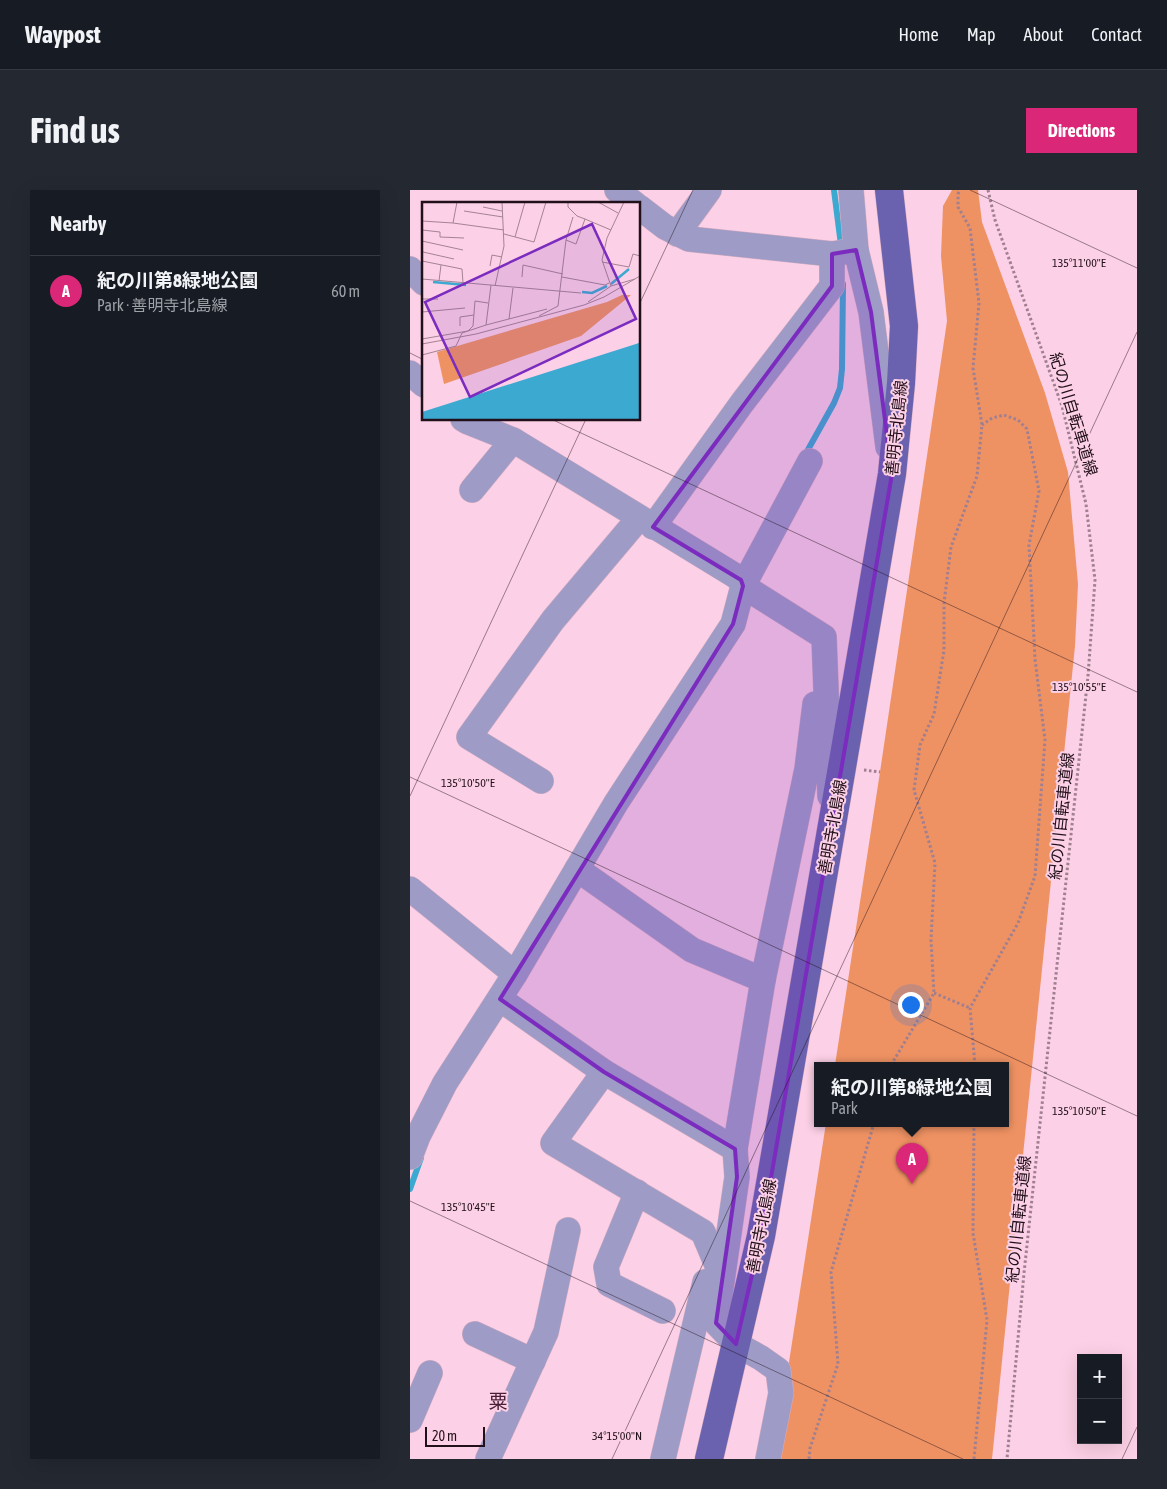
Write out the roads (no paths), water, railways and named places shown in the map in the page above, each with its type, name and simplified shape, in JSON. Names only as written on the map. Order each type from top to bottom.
[{"type":"main road","name":"善明寺北島線","points":[[709,1459],[761,1236],[892,474],[901,383],[904,326],[889,190]]},
{"type":"street","points":[[617,190],[632,202]]},
{"type":"street","points":[[678,234],[709,190]]},
{"type":"street","points":[[540,781],[468,737],[553,620],[646,522],[742,403],[832,286],[844,252],[851,190]]},
{"type":"street","points":[[640,208],[665,227],[689,239],[844,252]]},
{"type":"street","points":[[844,252],[871,312],[892,474]]},
{"type":"street","points":[[410,269],[422,281]]},
{"type":"street","points":[[410,373],[422,383]]},
{"type":"street","points":[[465,420],[513,440],[739,580],[824,637]]},
{"type":"street","points":[[472,490],[513,440]]},
{"type":"street","points":[[410,1157],[444,1083],[505,1002],[515,974],[616,803],[733,624],[739,580],[810,461]]},
{"type":"street","points":[[824,637],[831,830]]},
{"type":"street","points":[[768,1459],[781,1393],[778,1370],[736,1344],[716,1323],[737,1178],[735,1149],[763,980],[807,769],[824,637]]},
{"type":"street","points":[[578,869],[692,950],[763,980]]},
{"type":"street","points":[[410,889],[515,974]]},
{"type":"street","points":[[505,1002],[604,1072],[735,1149]]},
{"type":"street","points":[[604,1072],[554,1143],[703,1232],[722,1277]]},
{"type":"street","points":[[637,1192],[606,1267],[610,1284],[663,1311]]},
{"type":"street","points":[[488,1459],[546,1332],[568,1230]]},
{"type":"street","points":[[663,1459],[705,1282],[722,1277]]},
{"type":"street","points":[[475,1334],[533,1361]]},
{"type":"street","points":[[411,1412],[430,1373]]},
{"type":"waterway","points":[[834,190],[841,245]]},
{"type":"waterway","points":[[805,455],[834,403],[840,388],[843,284]]},
{"type":"waterway","points":[[410,1189],[421,1158]]},
{"type":"place","name":"紀の川第8緑地公園","points":[[912,1184]]},
{"type":"district","name":"粟","points":[[498,1401]]}]
